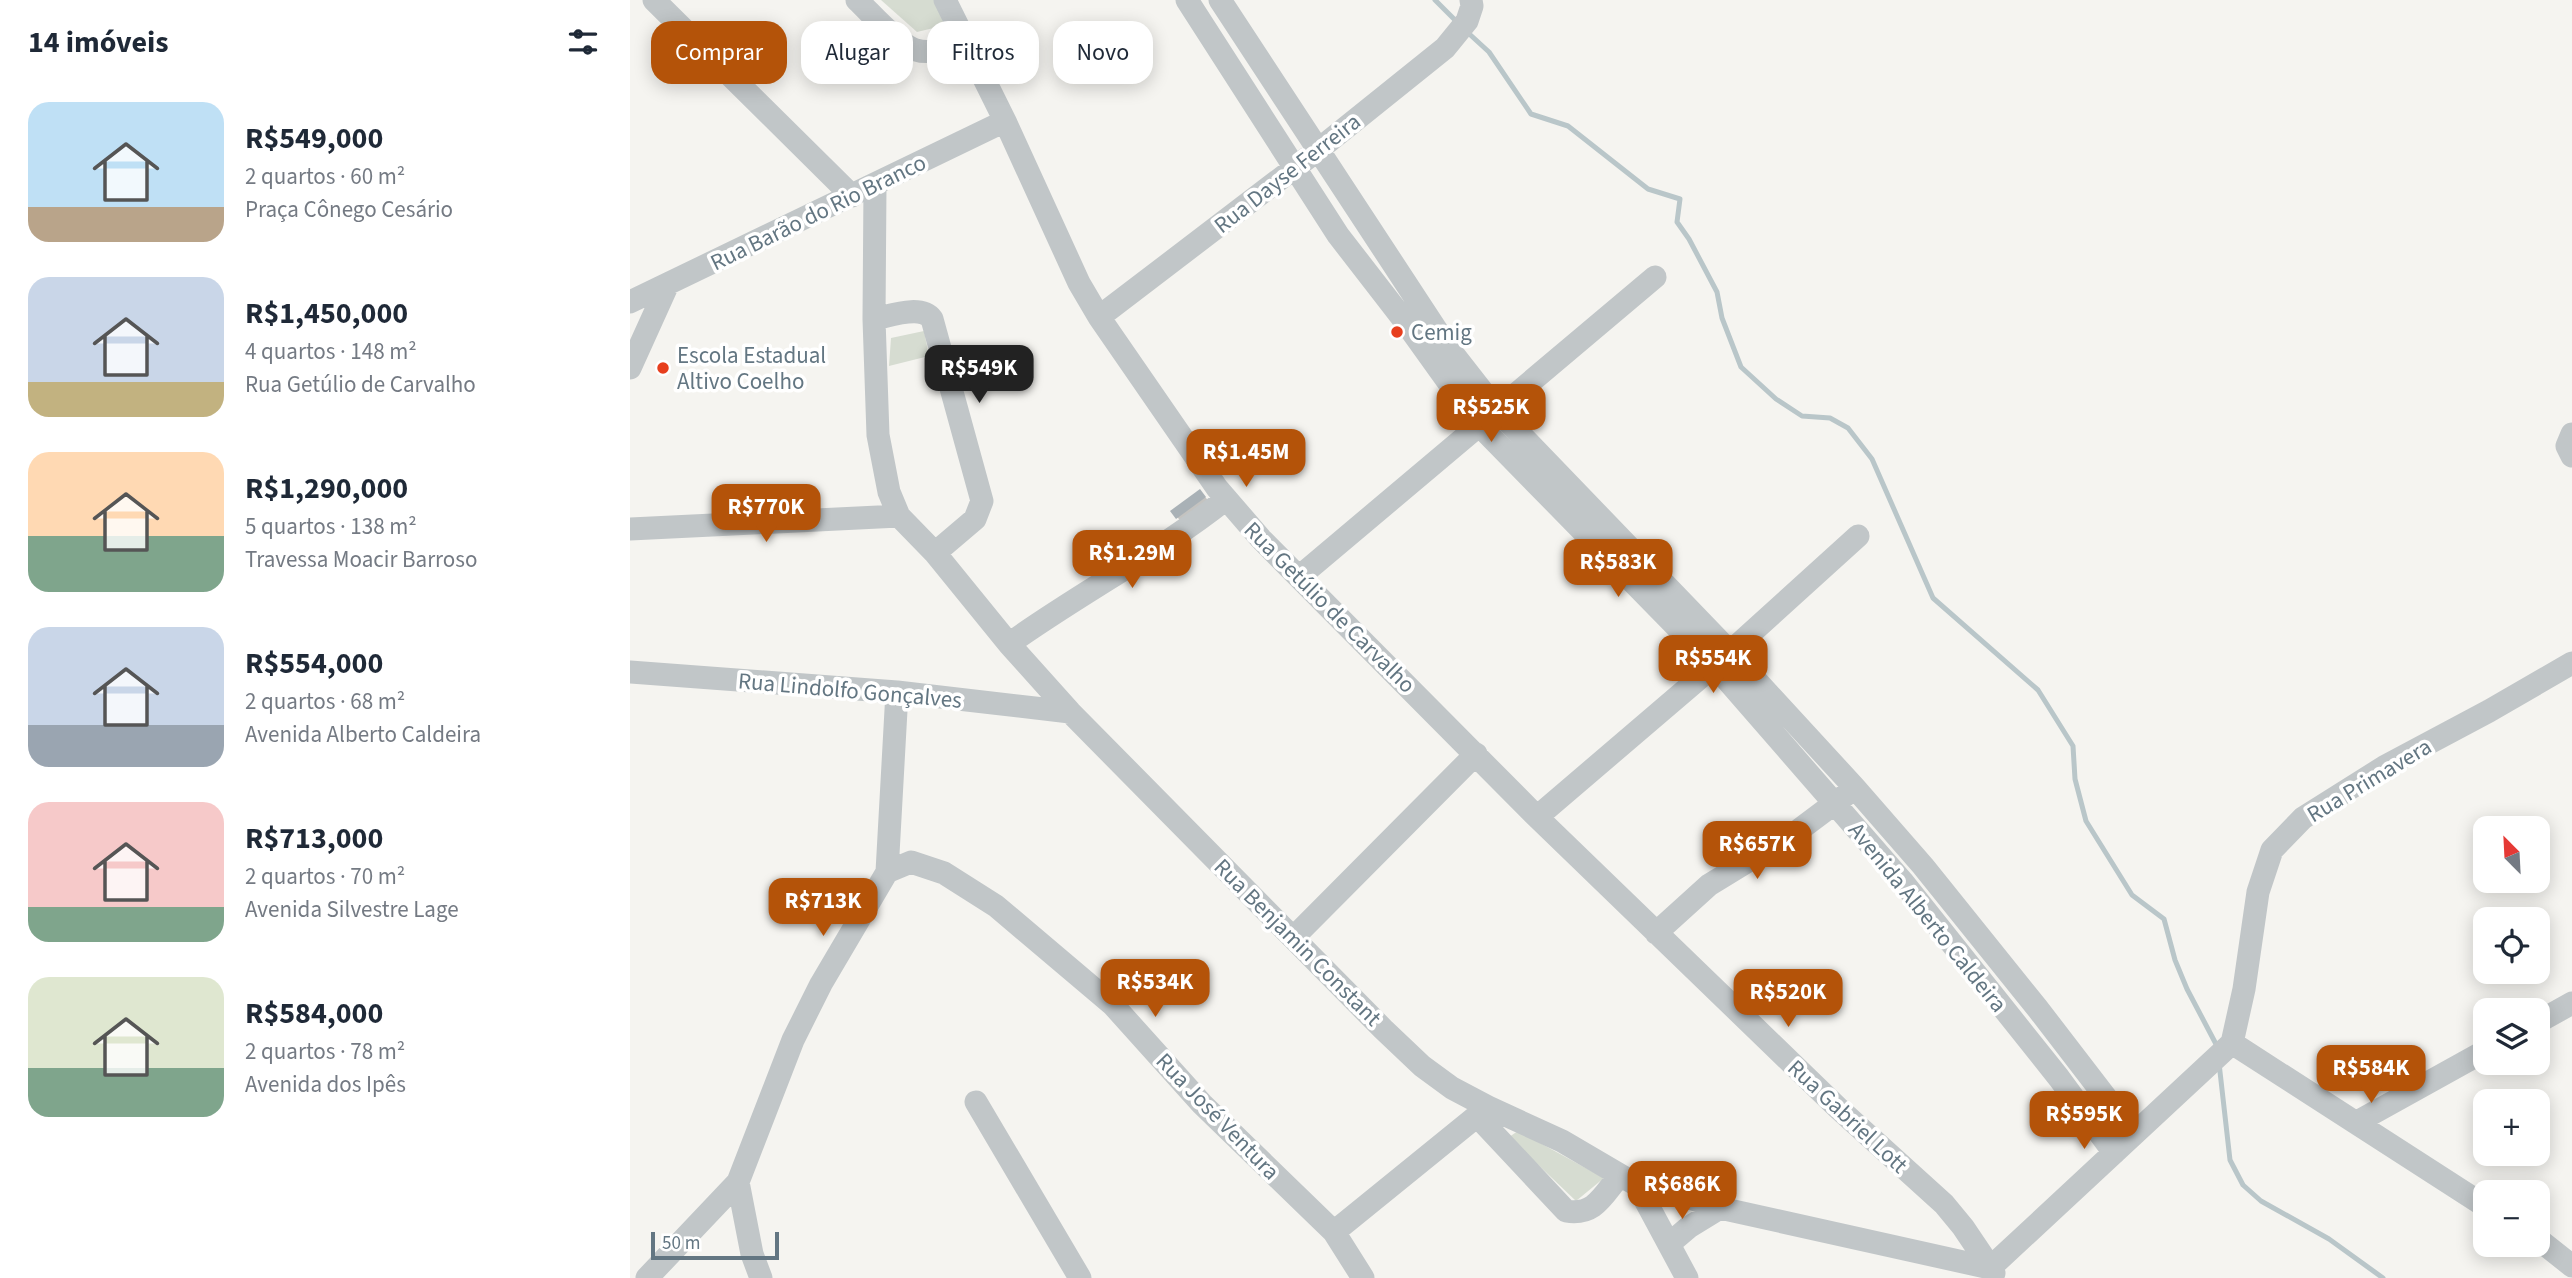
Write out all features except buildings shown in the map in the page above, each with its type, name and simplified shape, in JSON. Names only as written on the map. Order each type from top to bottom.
[{"type":"street","points":[[654,0],[852,196]]},
{"type":"street","points":[[857,0],[904,43],[916,50],[927,51]]},
{"type":"street","name":"Rua Getúlio de Carvalho","points":[[945,0],[954,21]]},
{"type":"street","points":[[963,21],[964,0]]},
{"type":"street","name":"Avenida Alberto Caldeira","points":[[1187,0],[1338,234],[1479,425],[1855,788],[1940,887],[2134,1134]]},
{"type":"street","name":"Avenida Alberto Caldeira","points":[[1220,0],[1447,346],[1497,410],[1722,658],[1835,804],[1902,881],[2059,1078],[2114,1153]]},
{"type":"street","name":"Rua Dayse Ferreira","points":[[1099,317],[1295,168],[1445,48],[1465,19]]},
{"type":"street","name":"Rua Getúlio de Carvalho","points":[[986,84],[1079,283],[1099,317],[1226,499],[1299,578],[1537,817]]},
{"type":"street","name":"Rua Barão do Rio Branco","points":[[630,302],[1005,121]]},
{"type":"street","name":"Rua Benjamin Constant","points":[[875,186],[874,319],[878,435],[889,492],[899,516],[935,553],[1009,644],[1070,712],[1422,1066],[1483,1112],[1563,1141],[1629,1180],[1720,1208],[1994,1273]]},
{"type":"street","points":[[1299,578],[1655,277]]},
{"type":"street","points":[[630,368],[668,284]]},
{"type":"street","points":[[874,319],[919,311],[928,313],[932,319],[982,501],[975,519],[935,553]]},
{"type":"street","points":[[1009,644],[1054,612],[1179,534],[1226,499]]},
{"type":"street","points":[[630,528],[899,516]]},
{"type":"street","points":[[1537,817],[1722,658],[1858,536]]},
{"type":"street","name":"Rua Primavera","points":[[2230,1044],[2244,989],[2258,892],[2272,850],[2303,818],[2384,767],[2572,663]]},
{"type":"street","name":"Rua Lindolfo Gonçalves","points":[[630,671],[897,692],[1070,712]]},
{"type":"street","points":[[647,1278],[738,1182],[793,1040],[821,984],[887,872],[897,692]]},
{"type":"street","points":[[1294,937],[1476,754]]},
{"type":"street","points":[[1656,933],[1709,885],[1799,831],[1855,788]]},
{"type":"street","name":"Rua Gabriel Lott","points":[[1537,817],[1838,1108],[1944,1205],[1994,1273]]},
{"type":"street","name":"Rua José Ventura","points":[[887,872],[911,862],[944,873],[996,906],[1113,1005],[1202,1104],[1334,1233],[1363,1278]]},
{"type":"street","points":[[2550,1015],[2572,1003]]},
{"type":"street","points":[[1994,1273],[2114,1153],[2230,1044],[2357,1122],[2473,1198]]},
{"type":"street","points":[[2357,1122],[2473,1058]]},
{"type":"street","points":[[976,1102],[1080,1278]]},
{"type":"street","points":[[1334,1233],[1483,1112],[1566,1211],[1579,1213],[1593,1207],[1629,1180],[1687,1278]]},
{"type":"street","points":[[738,1182],[752,1254],[761,1278]]},
{"type":"street","points":[[1669,1244],[1689,1227],[1720,1208]]},
{"type":"street","points":[[2550,1249],[2572,1266]]},
{"type":"shaded area","points":[[881,0],[936,0],[944,21],[927,21],[927,30],[917,32],[913,28],[913,21],[905,21]]},
{"type":"shaded area","points":[[924,331],[929,356],[889,366],[891,338]]},
{"type":"shaded area","points":[[1518,1131],[1604,1178],[1576,1201],[1509,1137]]},
{"type":"waterway","points":[[1435,0],[1458,23]]},
{"type":"waterway","points":[[1465,30],[1489,52],[1531,114],[1568,126],[1648,189],[1680,199],[1677,222],[1717,292],[1722,318],[1741,367],[1776,399],[1802,416],[1830,418],[1848,428],[1872,459],[1933,598],[2038,690],[2073,746],[2075,779],[2086,821],[2132,895],[2164,919],[2175,960],[2187,989],[2217,1046]]},
{"type":"waterway","points":[[2219,1063],[2230,1160],[2243,1185],[2261,1201],[2329,1239],[2383,1278]]},
{"type":"place","name":"Cemig","points":[[1397,332]]},
{"type":"place","name":"Escola Estadual Altivo Coelho","points":[[663,368]]}]
